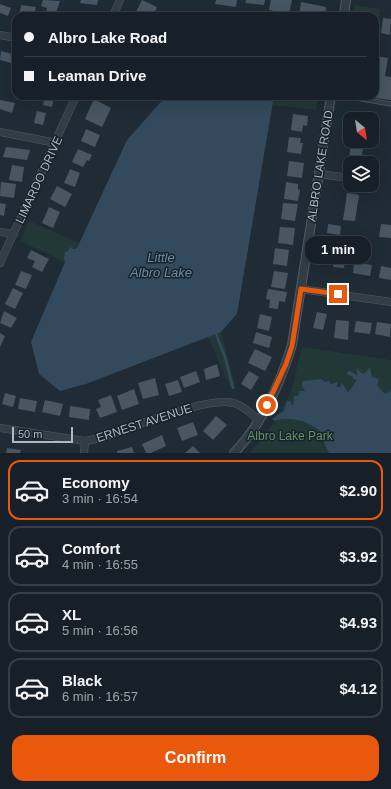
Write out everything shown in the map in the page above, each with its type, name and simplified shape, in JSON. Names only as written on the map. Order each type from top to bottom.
[{"type":"street","points":[[115,12],[120,0]]},
{"type":"street","points":[[344,12],[346,0]]},
{"type":"street","points":[[0,35],[12,37]]},
{"type":"street","name":"LIMARDO DRIVE","points":[[0,263],[74,100]]},
{"type":"street","name":"ALBRO LAKE ROAD","points":[[234,453],[259,420],[277,385],[292,346],[330,100]]},
{"type":"street","points":[[0,132],[56,143]]},
{"type":"street","points":[[319,174],[343,177]]},
{"type":"street","points":[[0,232],[14,234]]},
{"type":"street","points":[[301,289],[391,302]]},
{"type":"street","name":"ERNEST AVENUE","points":[[0,428],[85,440],[101,438],[196,406],[216,402],[226,402],[241,406],[259,420]]},
{"type":"street","points":[[84,453],[85,440]]},
{"type":"lane","points":[[367,100],[391,104]]},
{"type":"green space","points":[[354,5],[380,9],[379,16],[379,12],[353,12]]},
{"type":"green space","points":[[273,100],[317,100],[316,110],[272,105]]},
{"type":"green space","points":[[29,221],[79,243],[77,247],[66,252],[65,262],[20,241]]},
{"type":"green space","points":[[221,332],[236,388],[230,388],[208,336]]},
{"type":"green space","name":"Albro Lake Park","points":[[302,347],[391,360],[391,391],[385,394],[377,385],[378,379],[372,377],[370,367],[364,374],[357,369],[357,375],[350,371],[347,372],[349,376],[356,379],[356,381],[347,392],[344,385],[337,387],[336,383],[331,384],[329,381],[305,381],[302,383],[305,391],[301,391],[298,396],[295,396],[293,406],[287,403],[284,411],[272,419],[281,411],[292,389]]},
{"type":"green space","name":"Albro Lake Park","points":[[289,418],[308,423],[321,432],[329,453],[250,453],[275,421]]},
{"type":"water","name":"Little Albro Lake","points":[[162,100],[273,100],[237,314],[221,332],[86,384],[60,391],[39,374],[31,342],[65,262],[65,252],[68,251],[70,247],[74,249],[77,248],[127,140]]},
{"type":"water","points":[[370,367],[372,377],[379,379],[377,385],[385,394],[391,391],[391,453],[329,453],[323,440],[322,433],[317,429],[306,423],[293,419],[281,419],[275,421],[272,419],[284,411],[287,401],[290,401],[293,406],[294,396],[298,396],[300,391],[305,391],[302,385],[303,381],[321,379],[325,382],[329,381],[331,384],[337,382],[337,387],[340,387],[342,383],[348,392],[356,379],[353,379],[352,376],[347,375],[347,372],[350,371],[357,375],[357,368],[364,374]]},
{"type":"building","points":[[43,0],[60,1],[56,12],[46,12],[47,8],[41,6]]},
{"type":"building","points":[[81,0],[98,0],[97,5],[80,3]]},
{"type":"building","points":[[142,0],[157,7],[155,12],[136,12]]},
{"type":"building","points":[[216,0],[237,0],[236,7],[215,4]]},
{"type":"building","points":[[246,0],[265,0],[264,5],[245,3]]},
{"type":"building","points":[[271,0],[292,0],[289,12],[269,10]]},
{"type":"building","points":[[301,2],[326,7],[325,12],[299,12]]},
{"type":"building","points":[[0,4],[11,8],[8,16],[0,13]]},
{"type":"building","points":[[21,5],[36,7],[35,12],[20,12]]},
{"type":"building","points":[[383,18],[391,19],[390,35],[381,33]]},
{"type":"building","points":[[1,51],[12,54],[12,63],[0,60]]},
{"type":"building","points":[[379,57],[388,58],[385,76],[391,77],[391,100],[379,99]]},
{"type":"building","points":[[0,100],[15,103],[12,113],[0,109]]},
{"type":"building","points":[[44,100],[53,100],[52,107],[43,105]]},
{"type":"building","points":[[94,100],[111,108],[102,127],[85,119]]},
{"type":"building","points":[[37,111],[46,113],[43,125],[34,123]]},
{"type":"building","points":[[293,114],[308,116],[307,126],[303,125],[302,132],[291,130]]},
{"type":"building","points":[[86,129],[100,135],[95,147],[81,141]]},
{"type":"building","points":[[289,137],[301,138],[300,143],[303,143],[301,154],[287,152]]},
{"type":"building","points":[[6,147],[30,150],[27,160],[3,157]]},
{"type":"building","points":[[350,148],[363,148],[362,156],[349,156]]},
{"type":"building","points":[[78,149],[92,155],[83,167],[72,162]]},
{"type":"building","points":[[289,161],[304,163],[302,178],[287,176]]},
{"type":"building","points":[[12,165],[24,167],[22,182],[9,180]]},
{"type":"building","points":[[70,169],[80,173],[75,187],[64,183]]},
{"type":"building","points":[[1,182],[16,184],[14,198],[0,196]]},
{"type":"building","points":[[286,182],[298,184],[298,189],[300,190],[298,201],[284,199]]},
{"type":"building","points":[[57,186],[72,194],[65,207],[50,199]]},
{"type":"building","points":[[347,193],[359,195],[355,221],[343,220]]},
{"type":"building","points":[[0,203],[6,204],[4,216],[0,215]]},
{"type":"building","points":[[283,203],[298,204],[295,221],[281,219]]},
{"type":"building","points":[[49,207],[60,212],[53,228],[42,223]]},
{"type":"building","points":[[328,224],[341,226],[340,235],[327,233]]},
{"type":"building","points":[[381,224],[391,225],[391,238],[379,237]]},
{"type":"building","points":[[280,227],[295,228],[293,245],[278,243]]},
{"type":"building","points":[[337,236],[344,237],[343,244],[336,243]]},
{"type":"building","points":[[275,248],[289,250],[287,266],[273,264]]},
{"type":"building","points":[[31,250],[49,259],[42,272],[32,267],[35,261],[27,258]]},
{"type":"building","points":[[335,253],[346,254],[344,268],[333,267]]},
{"type":"building","points":[[354,262],[372,265],[370,276],[353,273]]},
{"type":"building","points":[[381,266],[391,268],[391,280],[379,278]]},
{"type":"building","points":[[21,271],[32,275],[26,289],[15,285]]},
{"type":"building","points":[[274,271],[288,273],[285,289],[271,287]]},
{"type":"building","points":[[13,288],[23,293],[15,309],[5,304]]},
{"type":"building","points":[[268,289],[287,292],[285,302],[279,301],[278,309],[269,308],[270,300],[266,299]]},
{"type":"building","points":[[4,311],[17,318],[11,328],[0,323]]},
{"type":"building","points":[[317,312],[327,314],[323,330],[313,328]]},
{"type":"building","points":[[260,314],[272,317],[269,331],[257,328]]},
{"type":"building","points":[[336,320],[349,321],[348,340],[334,338]]},
{"type":"building","points":[[356,321],[372,323],[370,334],[354,332]]},
{"type":"building","points":[[377,322],[391,324],[390,337],[375,334]]},
{"type":"building","points":[[256,332],[272,337],[269,348],[253,343]]},
{"type":"building","points":[[0,333],[5,336],[0,347]]},
{"type":"building","points":[[255,349],[272,357],[265,371],[248,363]]},
{"type":"building","points":[[217,364],[220,376],[206,380],[204,369]]},
{"type":"building","points":[[196,371],[200,382],[184,388],[180,377]]},
{"type":"building","points":[[249,371],[259,377],[251,390],[241,384]]},
{"type":"building","points":[[155,378],[159,395],[143,399],[138,383]]},
{"type":"building","points":[[178,380],[182,392],[169,396],[165,384]]},
{"type":"building","points":[[134,389],[139,404],[122,410],[117,396]]},
{"type":"building","points":[[5,393],[16,396],[13,407],[2,404]]},
{"type":"building","points":[[111,395],[117,412],[100,418],[96,409],[101,407],[98,400]]},
{"type":"building","points":[[20,398],[37,401],[35,412],[18,409]]},
{"type":"building","points":[[45,400],[63,404],[60,416],[42,412]]},
{"type":"building","points":[[70,406],[90,409],[89,420],[69,417]]},
{"type":"building","points":[[216,416],[227,425],[213,440],[203,431]]},
{"type":"building","points":[[193,422],[198,435],[182,441],[177,428]]},
{"type":"building","points":[[162,435],[166,446],[151,453],[146,453],[142,444]]},
{"type":"building","points":[[193,446],[200,453],[185,453]]},
{"type":"building","points":[[132,447],[134,453],[117,453],[117,451]]},
{"type":"building","points":[[7,448],[21,450],[20,453],[6,453]]},
{"type":"waterway","points":[[216,334],[225,357],[233,388]]},
{"type":"route","points":[[267,405],[286,364],[292,346],[301,289],[338,294]]}]
